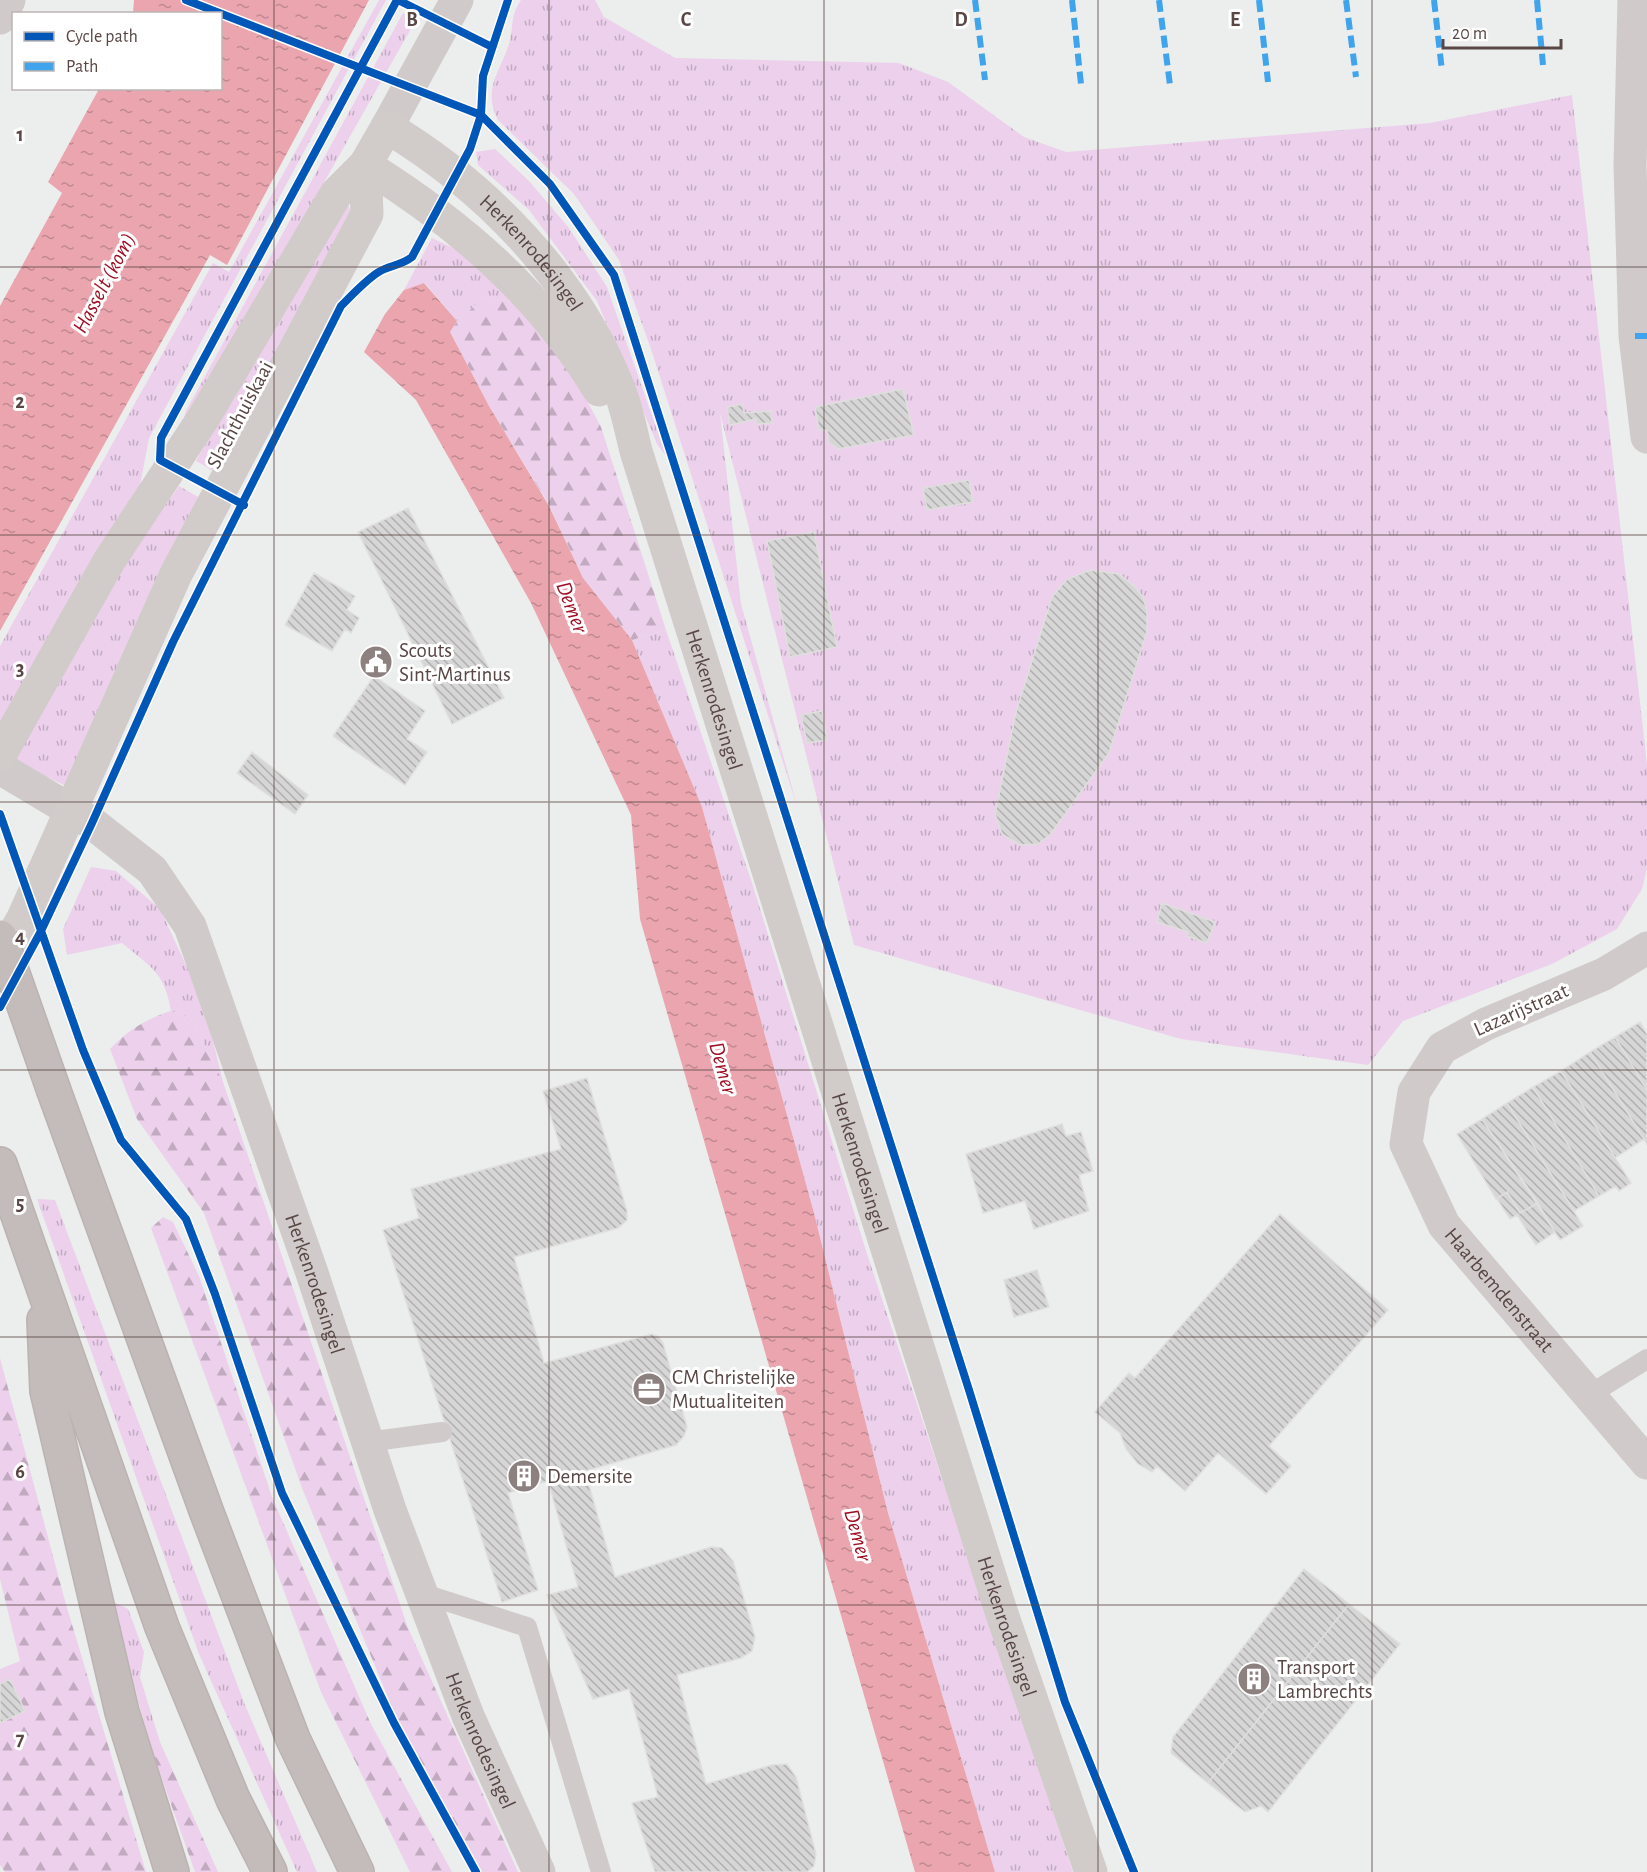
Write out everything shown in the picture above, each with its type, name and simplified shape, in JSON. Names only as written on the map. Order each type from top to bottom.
[{"type":"highway","points":[[0,937],[207,1514],[289,1728],[357,1872]]},
{"type":"highway","points":[[4,1174],[162,1627],[233,1798],[270,1872]]},
{"type":"highway","points":[[42,1282],[47,1391],[122,1712],[172,1872]]},
{"type":"street","points":[[0,18],[9,0]]},
{"type":"street","name":"Slachthuiskaai","points":[[0,755],[109,561],[204,417],[336,194],[365,165],[457,0]]},
{"type":"street","points":[[1634,0],[1630,166],[1635,336],[1647,436]]},
{"type":"street","name":"Herkenrodesingel","points":[[387,127],[427,151],[457,175],[531,247],[580,312],[620,390],[636,451],[1001,1611],[1091,1872]]},
{"type":"street","name":"Slachthuiskaai","points":[[0,959],[23,918],[176,574],[367,214],[365,165]]},
{"type":"street","name":"Herkenrodesingel","points":[[365,165],[400,187],[466,238],[507,272],[546,313],[585,366],[636,451]]},
{"type":"street","name":"Herkenrodesingel","points":[[0,768],[92,823],[152,870],[190,926],[422,1593],[468,1716],[539,1872]]},
{"type":"street","name":"Lazarijstraat","points":[[1414,1092],[1442,1048],[1486,1024],[1604,974],[1647,948]]},
{"type":"street","name":"Haarbemdenstraat","points":[[1414,1092],[1406,1144],[1444,1225],[1647,1463]]},
{"type":"lane","points":[[1589,1395],[1647,1359]]},
{"type":"lane","points":[[368,1442],[442,1432]]},
{"type":"lane","points":[[422,1593],[527,1627],[601,1872]]},
{"type":"green space","points":[[379,0],[386,0],[149,438],[137,501],[0,723],[0,646],[213,263],[229,272]]},
{"type":"green space","points":[[521,0],[595,0],[604,17],[675,58],[899,63],[948,82],[1024,137],[1066,152],[1430,123],[1572,95],[1647,765],[1647,868],[1642,889],[1617,929],[1552,964],[1403,1021],[1368,1065],[1181,1039],[854,945],[720,413],[741,604],[798,809],[651,349],[619,260],[574,194],[498,120],[493,108],[492,88],[507,50],[514,16]]},
{"type":"green space","points":[[403,13],[417,18],[177,442],[186,411]]},
{"type":"green space","points":[[495,149],[529,181],[569,228],[607,287],[666,456],[657,444],[597,301],[529,210],[478,165],[476,152]]},
{"type":"green space","points":[[346,200],[353,216],[213,471],[196,461]]},
{"type":"green space","points":[[432,238],[464,253],[517,303],[485,297],[457,321],[425,283],[404,290]]},
{"type":"green space","points":[[485,297],[517,303],[574,376],[601,427],[666,630],[632,640],[583,578],[549,505],[489,406],[450,332],[457,321]]},
{"type":"green space","points":[[179,486],[200,498],[79,764],[64,785],[11,760],[123,566]]},
{"type":"green space","points":[[666,630],[752,883],[867,1254],[1073,1872],[995,1872],[888,1513],[814,1213],[702,807],[632,640]]},
{"type":"green space","points":[[91,867],[116,871],[160,909],[204,1004],[223,1082],[190,1017],[171,1011],[161,979],[141,958],[122,943],[67,955],[63,929]]},
{"type":"green space","points":[[171,1011],[190,1017],[223,1082],[408,1628],[518,1872],[479,1872],[398,1722],[302,1488],[204,1213],[137,1119],[110,1049],[138,1026]]},
{"type":"green space","points":[[37,1199],[55,1200],[245,1705],[317,1872],[297,1872],[199,1654]]},
{"type":"green space","points":[[163,1217],[173,1222],[199,1276],[272,1497],[371,1724],[452,1872],[410,1872],[321,1692],[151,1228]]},
{"type":"green space","points":[[0,1358],[65,1601],[146,1872],[5,1872],[0,1865],[0,1669],[20,1661],[0,1579]]},
{"type":"green space","points":[[112,1601],[128,1609],[144,1652],[140,1677],[160,1742],[150,1745]]},
{"type":"green space","points":[[160,1742],[218,1872],[195,1872],[150,1745]]},
{"type":"water","name":"Hasselt (kom)","points":[[134,0],[369,0],[227,265],[210,255],[0,631],[0,306],[62,193],[48,182],[98,90],[222,90],[222,12],[133,12]]},
{"type":"water","name":"Demer","points":[[424,283],[457,321],[450,332],[489,406],[549,506],[583,578],[632,640],[702,807],[814,1213],[888,1513],[995,1872],[915,1872],[640,919],[631,815],[531,603],[416,400],[364,352],[385,314],[404,290]]},
{"type":"building","points":[[903,389],[914,435],[838,449],[829,442],[827,430],[819,430],[815,407]]},
{"type":"building","points":[[743,404],[744,413],[771,411],[772,423],[756,424],[756,419],[730,425],[727,407]]},
{"type":"building","points":[[969,480],[973,502],[927,510],[923,488]]},
{"type":"building","points":[[408,508],[504,698],[452,724],[358,532]]},
{"type":"building","points":[[814,532],[837,647],[790,657],[767,541]]},
{"type":"building","points":[[1090,570],[1119,574],[1134,586],[1143,597],[1147,611],[1147,631],[1109,753],[1050,835],[1038,844],[1020,845],[1002,834],[995,814],[1016,712],[1052,597],[1066,580]]},
{"type":"building","points":[[314,573],[355,596],[347,610],[359,618],[351,633],[345,629],[332,651],[285,625]]},
{"type":"building","points":[[374,676],[425,711],[407,739],[427,752],[405,785],[333,736]]},
{"type":"building","points":[[822,711],[827,740],[807,743],[801,715]]},
{"type":"building","points":[[252,752],[308,795],[295,814],[237,773]]},
{"type":"building","points":[[1162,903],[1215,922],[1207,943],[1187,936],[1188,932],[1157,922]]},
{"type":"building","points":[[1640,1022],[1647,1034],[1647,1090],[1615,1037]]},
{"type":"building","points":[[1615,1037],[1647,1090],[1647,1144],[1590,1052]]},
{"type":"building","points":[[1590,1052],[1644,1139],[1615,1158],[1561,1071]]},
{"type":"building","points":[[1561,1071],[1631,1183],[1619,1191],[1616,1186],[1599,1196],[1533,1087]]},
{"type":"building","name":"Demersite","points":[[587,1078],[627,1211],[627,1220],[618,1228],[514,1257],[544,1363],[652,1334],[659,1337],[663,1343],[687,1427],[684,1436],[676,1445],[585,1471],[615,1577],[711,1547],[722,1548],[733,1561],[755,1637],[752,1651],[741,1658],[677,1675],[706,1784],[772,1765],[787,1764],[796,1777],[816,1854],[814,1866],[807,1872],[655,1872],[632,1803],[658,1797],[629,1689],[593,1699],[547,1595],[578,1587],[548,1481],[508,1493],[538,1590],[502,1602],[383,1230],[419,1218],[411,1189],[561,1149],[543,1091]]},
{"type":"building","points":[[1533,1087],[1599,1196],[1574,1211],[1507,1103]]},
{"type":"building","points":[[1507,1103],[1583,1226],[1560,1240],[1482,1119]]},
{"type":"building","points":[[1482,1119],[1538,1203],[1520,1213],[1507,1192],[1496,1199],[1457,1134]]},
{"type":"building","points":[[1062,1124],[1066,1136],[1081,1132],[1093,1171],[1079,1175],[1089,1211],[1034,1229],[1025,1201],[983,1213],[966,1154]]},
{"type":"building","points":[[1507,1192],[1520,1213],[1538,1203],[1555,1232],[1536,1245],[1517,1215],[1510,1219],[1497,1199]]},
{"type":"building","points":[[1280,1214],[1388,1310],[1269,1446],[1291,1466],[1266,1494],[1218,1453],[1185,1491],[1157,1466],[1152,1472],[1138,1464],[1126,1449],[1120,1433],[1095,1412],[1129,1373],[1135,1378]]},
{"type":"building","points":[[1037,1270],[1049,1307],[1014,1317],[1004,1280]]},
{"type":"building","name":"Transport Lambrechts","points":[[1304,1569],[1349,1604],[1208,1783],[1171,1753],[1173,1737]]},
{"type":"building","points":[[1349,1604],[1400,1644],[1268,1812],[1261,1806],[1245,1812],[1208,1783]]},
{"type":"building","points":[[10,1679],[25,1711],[0,1723],[0,1684]]},
{"type":"marked path","points":[[975,0],[985,80]]},
{"type":"marked path","points":[[1072,0],[1081,84]]},
{"type":"marked path","points":[[1159,0],[1170,85]]},
{"type":"marked path","points":[[1259,0],[1268,82]]},
{"type":"marked path","points":[[1346,0],[1356,77]]},
{"type":"marked path","points":[[1434,0],[1442,71]]},
{"type":"marked path","points":[[1537,0],[1543,65]]},
{"type":"marked path","points":[[1635,336],[1647,336]]},
{"type":"cycle path","points":[[186,0],[217,12]]},
{"type":"cycle path","points":[[244,505],[160,460],[161,438],[397,0]]},
{"type":"cycle path","points":[[398,0],[492,47]]},
{"type":"cycle path","points":[[0,1007],[40,933],[173,642],[341,306],[377,273],[412,257],[470,149],[481,115],[483,76],[508,0]]},
{"type":"cycle path","points":[[222,14],[481,115],[550,184],[614,275],[969,1390],[1065,1702],[1134,1872]]},
{"type":"cycle path","points":[[0,814],[83,1050],[121,1140],[186,1219],[215,1294],[282,1493],[394,1723],[476,1872]]},
{"type":"place","name":"Scouts Sint-Martinus","points":[[376,662]]},
{"type":"place","name":"CM Christelijke Mutualiteiten","points":[[649,1389]]},
{"type":"place","name":"Demersite","points":[[524,1476]]},
{"type":"place","name":"Transport Lambrechts","points":[[1254,1679]]}]
